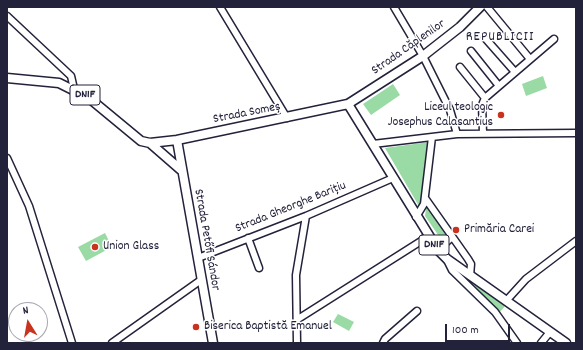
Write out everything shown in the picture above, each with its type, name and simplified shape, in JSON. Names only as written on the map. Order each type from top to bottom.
[{"type":"main road","name":"Strada Căplenilor","points":[[348,104],[423,56],[460,27],[480,7]]},
{"type":"main road","name":"DN1F","points":[[7,78],[59,83],[74,89],[89,98],[141,141],[150,143]]},
{"type":"main road","name":"Strada Someș","points":[[150,143],[177,140],[348,104]]},
{"type":"main road","name":"DN1F","points":[[348,104],[416,217],[438,250],[446,259],[566,343]]},
{"type":"main road","name":"Strada Petőfi Sándor","points":[[177,140],[181,170],[213,343]]},
{"type":"main road","points":[[150,143],[181,170]]},
{"type":"street","points":[[220,7],[287,118]]},
{"type":"street","points":[[394,7],[423,56],[450,110],[457,134]]},
{"type":"street","points":[[487,7],[530,59]]},
{"type":"street","points":[[7,16],[71,76],[74,89]]},
{"type":"street","points":[[485,38],[515,72]]},
{"type":"street","points":[[483,133],[482,105],[486,98],[554,39]]},
{"type":"street","points":[[471,51],[500,86]]},
{"type":"street","points":[[460,67],[486,98]]},
{"type":"street","points":[[373,144],[457,134],[576,133]]},
{"type":"street","points":[[416,217],[424,204],[432,137]]},
{"type":"street","points":[[7,158],[29,206],[72,343]]},
{"type":"street","name":"Strada Gheorghe Barițiu","points":[[198,258],[306,216],[393,178]]},
{"type":"street","points":[[425,198],[468,259],[470,264],[470,276]]},
{"type":"street","points":[[297,343],[298,319],[296,275],[306,216]]},
{"type":"street","points":[[298,319],[429,236]]},
{"type":"street","points":[[438,250],[452,237]]},
{"type":"street","points":[[248,238],[259,268]]},
{"type":"street","points":[[506,301],[526,279],[576,241]]},
{"type":"street","points":[[446,259],[452,270],[495,312],[517,343]]},
{"type":"street","points":[[112,343],[201,280]]},
{"type":"street","points":[[383,343],[385,339],[417,311]]},
{"type":"street","points":[[541,343],[550,332]]},
{"type":"green space","points":[[543,76],[547,88],[526,96],[522,84]]},
{"type":"green space","points":[[393,84],[400,95],[371,115],[363,104]]},
{"type":"green space","points":[[429,142],[423,198],[420,208],[385,148]]},
{"type":"green space","points":[[427,202],[430,211],[449,238],[443,242],[425,216]]},
{"type":"green space","name":"Union Glass","points":[[105,233],[112,247],[86,261],[78,247]]},
{"type":"green space","points":[[460,271],[505,306],[500,312]]},
{"type":"green space","points":[[338,314],[354,322],[349,331],[333,322]]},
{"type":"place","name":"Liceul teologic Josephus Calasantius","points":[[501,115]]},
{"type":"place","name":"Primăria Carei","points":[[456,230]]},
{"type":"place","name":"Union Glass","points":[[95,247]]},
{"type":"place","name":"Biserica Baptistă Emanuel","points":[[196,327]]},
{"type":"district","name":"REPUBLICII","points":[[500,38]]}]
